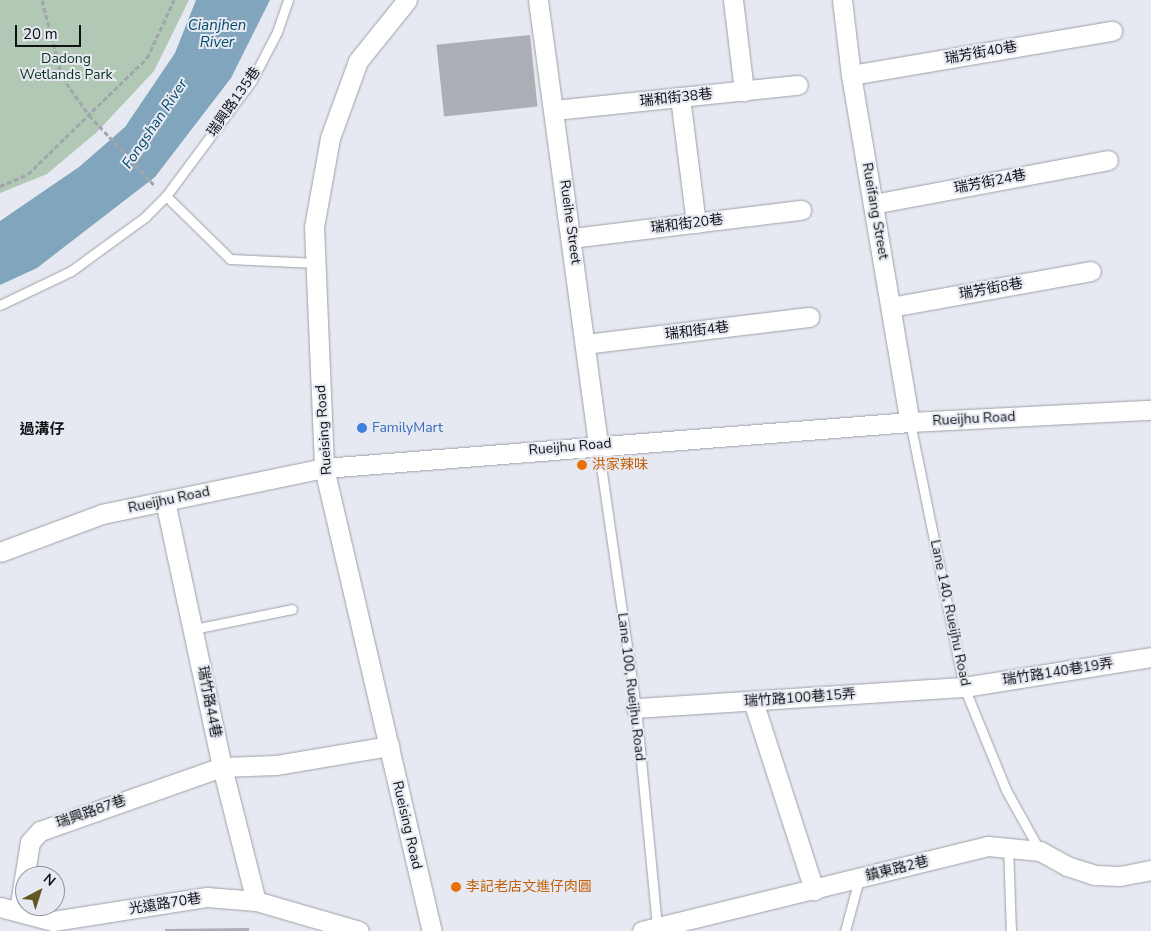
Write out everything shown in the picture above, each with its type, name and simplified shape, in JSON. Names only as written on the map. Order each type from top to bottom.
[{"type":"street","name":"Rueising Road","points":[[407,0],[358,61],[330,138],[314,227],[324,468],[432,931]]},
{"type":"street","name":"Rueihe Street","points":[[538,0],[572,238],[598,445]]},
{"type":"street","points":[[733,0],[744,91]]},
{"type":"street","name":"Rueifang Street","points":[[842,0],[851,75],[910,422]]},
{"type":"street","name":"瑞芳街40巷","points":[[851,75],[1112,30]]},
{"type":"street","name":"瑞和街38巷","points":[[554,110],[798,85]]},
{"type":"street","points":[[680,97],[696,223]]},
{"type":"street","name":"瑞芳街24巷","points":[[873,204],[1108,160]]},
{"type":"street","name":"瑞和街20巷","points":[[572,238],[801,210]]},
{"type":"street","name":"瑞芳街8巷","points":[[891,307],[1091,271]]},
{"type":"street","name":"瑞和街4巷","points":[[585,344],[808,317]]},
{"type":"street","name":"Rueijhu Road","points":[[0,552],[102,514],[324,468],[910,422],[1151,410]]},
{"type":"street","name":"瑞竹路44巷","points":[[165,501],[222,767],[256,901]]},
{"type":"street","name":"瑞竹路140巷19弄","points":[[964,687],[1151,657]]},
{"type":"street","name":"瑞竹路100巷15弄","points":[[636,708],[964,687]]},
{"type":"street","points":[[753,701],[814,890]]},
{"type":"street","name":"瑞興路87巷","points":[[26,866],[30,842],[40,831],[222,767],[276,765],[389,746]]},
{"type":"street","name":"鎮東路2巷","points":[[649,930],[988,846],[1008,846],[1040,850],[1067,866],[1094,875],[1120,876],[1151,870]]},
{"type":"street","name":"光遠路70巷","points":[[32,916],[54,926],[207,897],[256,901],[358,931]]},
{"type":"street","name":"光遠路70巷","points":[[0,907],[15,909]]},
{"type":"lane","name":"瑞興路135巷","points":[[0,305],[71,270],[145,217],[166,196],[252,80],[277,32],[288,0]]},
{"type":"lane","points":[[166,196],[230,259],[316,263]]},
{"type":"lane","name":"Lane 140, Rueijhu Road","points":[[910,422],[964,687],[1006,790],[1040,850]]},
{"type":"lane","name":"Lane 100, Rueijhu Road","points":[[598,445],[636,708],[649,930]]},
{"type":"lane","points":[[194,630],[292,609]]},
{"type":"lane","points":[[1008,846],[1011,931]]},
{"type":"lane","points":[[845,931],[859,879]]},
{"type":"path","points":[[42,0],[62,77],[89,115],[158,189]]},
{"type":"path","points":[[0,186],[28,174],[148,58],[174,0]]},
{"type":"green space","name":"Dadong Wetlands Park","points":[[0,0],[189,0],[154,71],[97,132],[47,174],[0,193]]},
{"type":"water","name":"Cianjhen River","points":[[196,0],[270,0],[231,78],[155,177],[37,268],[0,285],[0,221],[79,167],[125,127],[175,53]]},
{"type":"building","points":[[530,35],[538,107],[444,116],[437,45]]},
{"type":"building","points":[[249,928],[249,931],[165,931],[165,929]]},
{"type":"place","name":"FamilyMart","points":[[362,428]]},
{"type":"place","name":"洪家辣味","points":[[582,465]]},
{"type":"place","name":"李記老店文進仔肉圓","points":[[456,887]]},
{"type":"district","name":"過溝仔","points":[[42,430]]},
{"type":"water label","name":"Fongshan River","points":[[155,124]]}]
